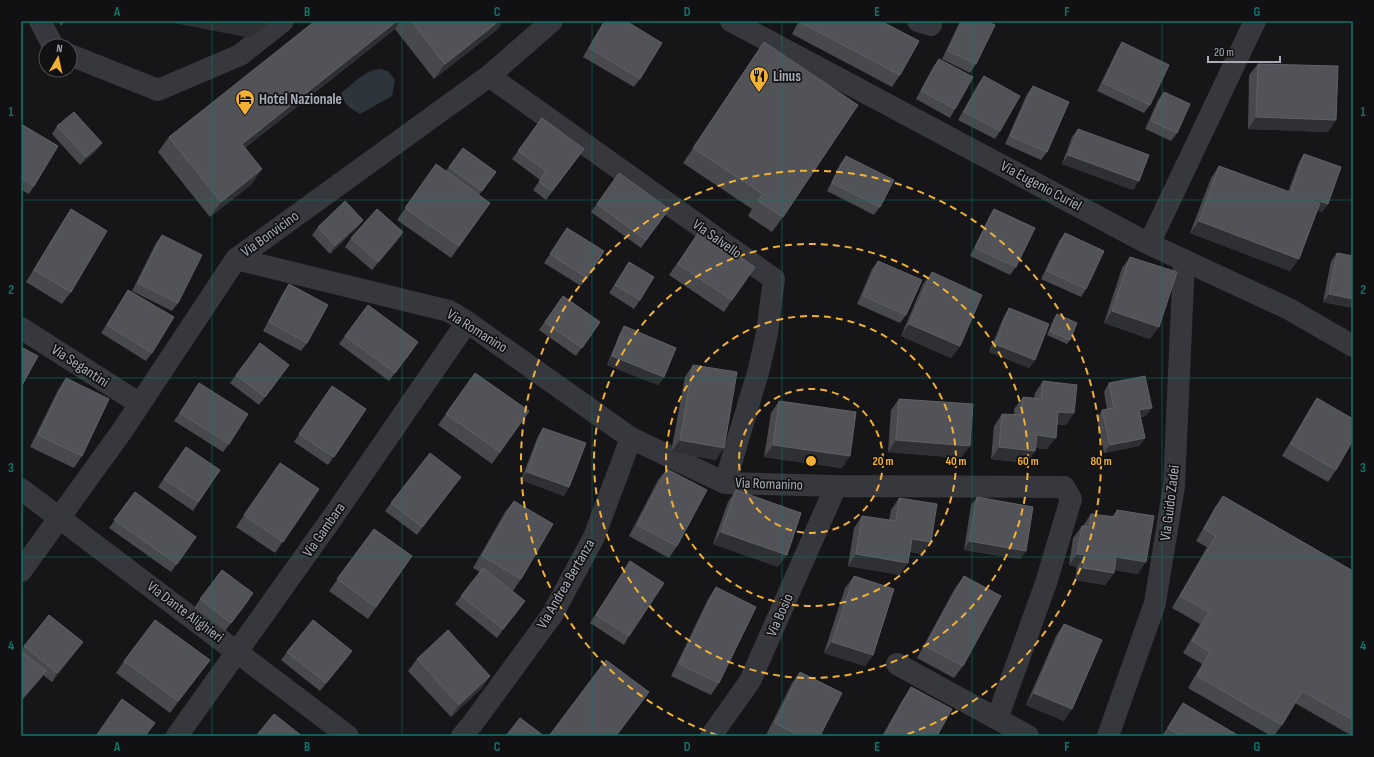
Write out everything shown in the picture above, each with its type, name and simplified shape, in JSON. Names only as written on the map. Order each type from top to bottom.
[{"type":"street","points":[[40,21],[49,38]]},
{"type":"street","points":[[78,57],[158,90],[240,54],[283,21]]},
{"type":"street","name":"Via Bonvicino","points":[[21,572],[140,404],[236,259],[552,21]]},
{"type":"street","name":"Via Eugenio Curiel","points":[[731,21],[1149,244],[1289,309],[1353,346]]},
{"type":"street","points":[[1149,244],[1255,21]]},
{"type":"street","name":"Via Salvello","points":[[481,75],[774,279],[767,333],[759,369],[725,483]]},
{"type":"street","name":"Via Romanino","points":[[236,259],[449,311],[467,322],[631,438],[725,483],[836,486],[1064,487],[1071,499],[1046,584],[997,719]]},
{"type":"street","name":"Via Guido Zadei","points":[[1108,736],[1155,603],[1174,486],[1184,261]]},
{"type":"street","name":"Via Gambara","points":[[177,736],[335,515],[467,322]]},
{"type":"street","name":"Via Segantini","points":[[21,328],[140,404]]},
{"type":"street","name":"Via Andrea Bertanza","points":[[462,736],[552,615],[594,538],[631,438]]},
{"type":"street","name":"Via Bosio","points":[[711,736],[750,680],[836,486]]},
{"type":"street","name":"Via Dante Alighieri","points":[[21,489],[348,736]]},
{"type":"street","points":[[897,664],[1028,736]]},
{"type":"shaded area","points":[[380,69],[388,71],[395,80],[392,96],[360,114],[348,106],[341,93],[364,75]]},
{"type":"building","name":"Hotel Nazionale","points":[[315,21],[397,21],[242,144],[262,169],[221,202],[169,137]]},
{"type":"building","points":[[411,21],[499,21],[445,64]]},
{"type":"building","points":[[605,21],[626,21],[662,43],[640,79],[589,48]]},
{"type":"building","points":[[881,21],[919,41],[900,75],[800,22]]},
{"type":"building","points":[[962,21],[986,21],[995,25],[976,64],[948,51]]},
{"type":"building","points":[[764,42],[858,105],[783,217],[758,201],[763,194],[693,148]]},
{"type":"building","points":[[1122,42],[1169,65],[1150,105],[1103,83]]},
{"type":"building","points":[[939,59],[973,77],[955,109],[921,91]]},
{"type":"building","points":[[1258,64],[1338,66],[1336,120],[1256,117]]},
{"type":"building","points":[[984,76],[1020,96],[1000,131],[964,112]]},
{"type":"building","points":[[1033,86],[1069,102],[1047,152],[1010,136]]},
{"type":"building","points":[[1164,92],[1190,104],[1177,133],[1151,121]]},
{"type":"building","points":[[74,112],[102,143],[86,157],[57,126]]},
{"type":"building","points":[[542,118],[584,149],[552,191],[539,182],[546,171],[518,151]]},
{"type":"building","points":[[21,124],[58,146],[34,186],[21,178]]},
{"type":"building","points":[[1078,129],[1149,155],[1139,181],[1068,155]]},
{"type":"building","points":[[463,148],[496,172],[482,191],[449,167]]},
{"type":"building","points":[[1304,154],[1341,167],[1328,204],[1291,191]]},
{"type":"building","points":[[846,156],[894,180],[880,207],[832,183]]},
{"type":"building","points":[[436,164],[490,203],[459,246],[405,208]]},
{"type":"building","points":[[1219,166],[1320,203],[1299,259],[1199,221]]},
{"type":"building","points":[[619,173],[669,209],[646,240],[597,204]]},
{"type":"building","points":[[345,201],[363,220],[335,246],[318,227]]},
{"type":"building","points":[[71,209],[107,231],[71,292],[34,270]]},
{"type":"building","points":[[377,209],[403,232],[378,262],[351,238]]},
{"type":"building","points":[[994,209],[1035,228],[1016,267],[975,248]]},
{"type":"building","points":[[567,228],[604,251],[587,278],[550,254]]},
{"type":"building","points":[[700,230],[755,267],[732,300],[678,264]]},
{"type":"building","points":[[1065,233],[1104,251],[1086,289],[1047,271]]},
{"type":"building","points":[[162,235],[202,255],[178,303],[138,283]]},
{"type":"building","points":[[1337,253],[1353,256],[1353,299],[1329,294]]},
{"type":"building","points":[[1130,257],[1177,272],[1159,327],[1112,311]]},
{"type":"building","points":[[878,261],[922,280],[906,315],[863,296]]},
{"type":"building","points":[[629,262],[654,277],[640,300],[615,285]]},
{"type":"building","points":[[932,272],[982,295],[960,346],[909,324]]},
{"type":"building","points":[[289,284],[328,305],[307,343],[269,322]]},
{"type":"building","points":[[128,290],[174,317],[152,353],[107,325]]},
{"type":"building","points":[[563,296],[600,322],[582,348],[545,322]]},
{"type":"building","points":[[368,305],[418,342],[395,373],[345,336]]},
{"type":"building","points":[[1009,308],[1049,324],[1035,360],[995,344]]},
{"type":"building","points":[[1057,314],[1077,323],[1070,340],[1050,331]]},
{"type":"building","points":[[624,326],[676,348],[664,377],[612,356]]},
{"type":"building","points":[[260,343],[289,365],[265,397],[236,375]]},
{"type":"building","points":[[21,347],[38,356],[21,387]]},
{"type":"building","points":[[693,365],[737,372],[724,448],[680,440]]},
{"type":"building","points":[[475,373],[529,411],[500,452],[446,414]]},
{"type":"building","points":[[1145,376],[1152,408],[1139,410],[1145,438],[1110,445],[1102,410],[1114,408],[1109,383]]},
{"type":"building","points":[[66,378],[109,399],[82,456],[38,435]]},
{"type":"building","points":[[1043,381],[1077,385],[1074,413],[1058,412],[1056,438],[1037,435],[1035,451],[999,447],[1002,414],[1021,415],[1023,397],[1041,399]]},
{"type":"building","points":[[199,383],[248,414],[229,444],[180,413]]},
{"type":"building","points":[[332,386],[366,409],[334,457],[299,434]]},
{"type":"building","points":[[1317,398],[1353,419],[1353,440],[1336,470],[1291,444]]},
{"type":"building","points":[[899,399],[973,404],[970,446],[896,440]]},
{"type":"building","points":[[779,401],[856,412],[850,456],[773,445]]},
{"type":"building","points":[[543,428],[586,443],[569,487],[527,472]]},
{"type":"building","points":[[186,447],[220,470],[198,502],[164,479]]},
{"type":"building","points":[[430,453],[461,477],[422,527],[391,503]]},
{"type":"building","points":[[280,463],[319,489],[283,542],[244,515]]},
{"type":"building","points":[[667,469],[707,490],[677,546],[637,525]]},
{"type":"building","points":[[736,490],[801,513],[787,555],[721,532]]},
{"type":"building","points":[[135,492],[196,537],[177,564],[114,520]]},
{"type":"building","points":[[1223,496],[1353,571],[1353,720],[1302,691],[1282,725],[1197,676],[1210,652],[1192,641],[1209,612],[1180,596],[1216,536],[1204,529]]},
{"type":"building","points":[[977,497],[1033,507],[1026,551],[969,541]]},
{"type":"building","points":[[899,498],[937,504],[931,542],[912,539],[908,563],[856,554],[862,516],[896,521]]},
{"type":"building","points":[[514,501],[553,524],[521,579],[482,556]]},
{"type":"building","points":[[1117,510],[1154,516],[1146,562],[1116,557],[1114,573],[1083,568],[1085,555],[1077,554],[1082,526],[1089,527],[1091,514],[1116,517]]},
{"type":"building","points":[[374,529],[412,556],[376,607],[337,579]]},
{"type":"building","points":[[630,561],[664,583],[629,636],[596,615]]},
{"type":"building","points":[[483,568],[525,601],[503,629],[461,596]]},
{"type":"building","points":[[222,570],[253,593],[231,623],[200,599]]},
{"type":"building","points":[[854,576],[894,589],[873,655],[832,642]]},
{"type":"building","points":[[964,576],[1001,596],[963,666],[925,646]]},
{"type":"building","points":[[716,587],[756,607],[719,683],[679,664]]},
{"type":"building","points":[[49,615],[83,642],[57,673],[24,646]]},
{"type":"building","points":[[155,620],[210,660],[178,701],[124,661]]},
{"type":"building","points":[[313,620],[352,651],[326,683],[287,652]]},
{"type":"building","points":[[1064,624],[1102,640],[1072,709],[1034,693]]},
{"type":"building","points":[[448,630],[490,676],[459,705],[417,659]]},
{"type":"building","points":[[21,651],[46,671],[21,700]]},
{"type":"building","points":[[606,660],[649,692],[616,736],[549,736]]},
{"type":"building","points":[[800,672],[842,693],[820,736],[800,736],[775,723]]},
{"type":"building","points":[[911,687],[952,709],[937,736],[884,736]]},
{"type":"building","points":[[122,699],[155,723],[145,736],[96,736]]},
{"type":"building","points":[[1183,703],[1239,736],[1181,736],[1168,728]]},
{"type":"building","points":[[274,714],[302,736],[256,736]]},
{"type":"building","points":[[520,718],[544,736],[506,736]]},
{"type":"place","name":"Linus","points":[[759,93]]},
{"type":"place","name":"Hotel Nazionale","points":[[245,116]]}]
